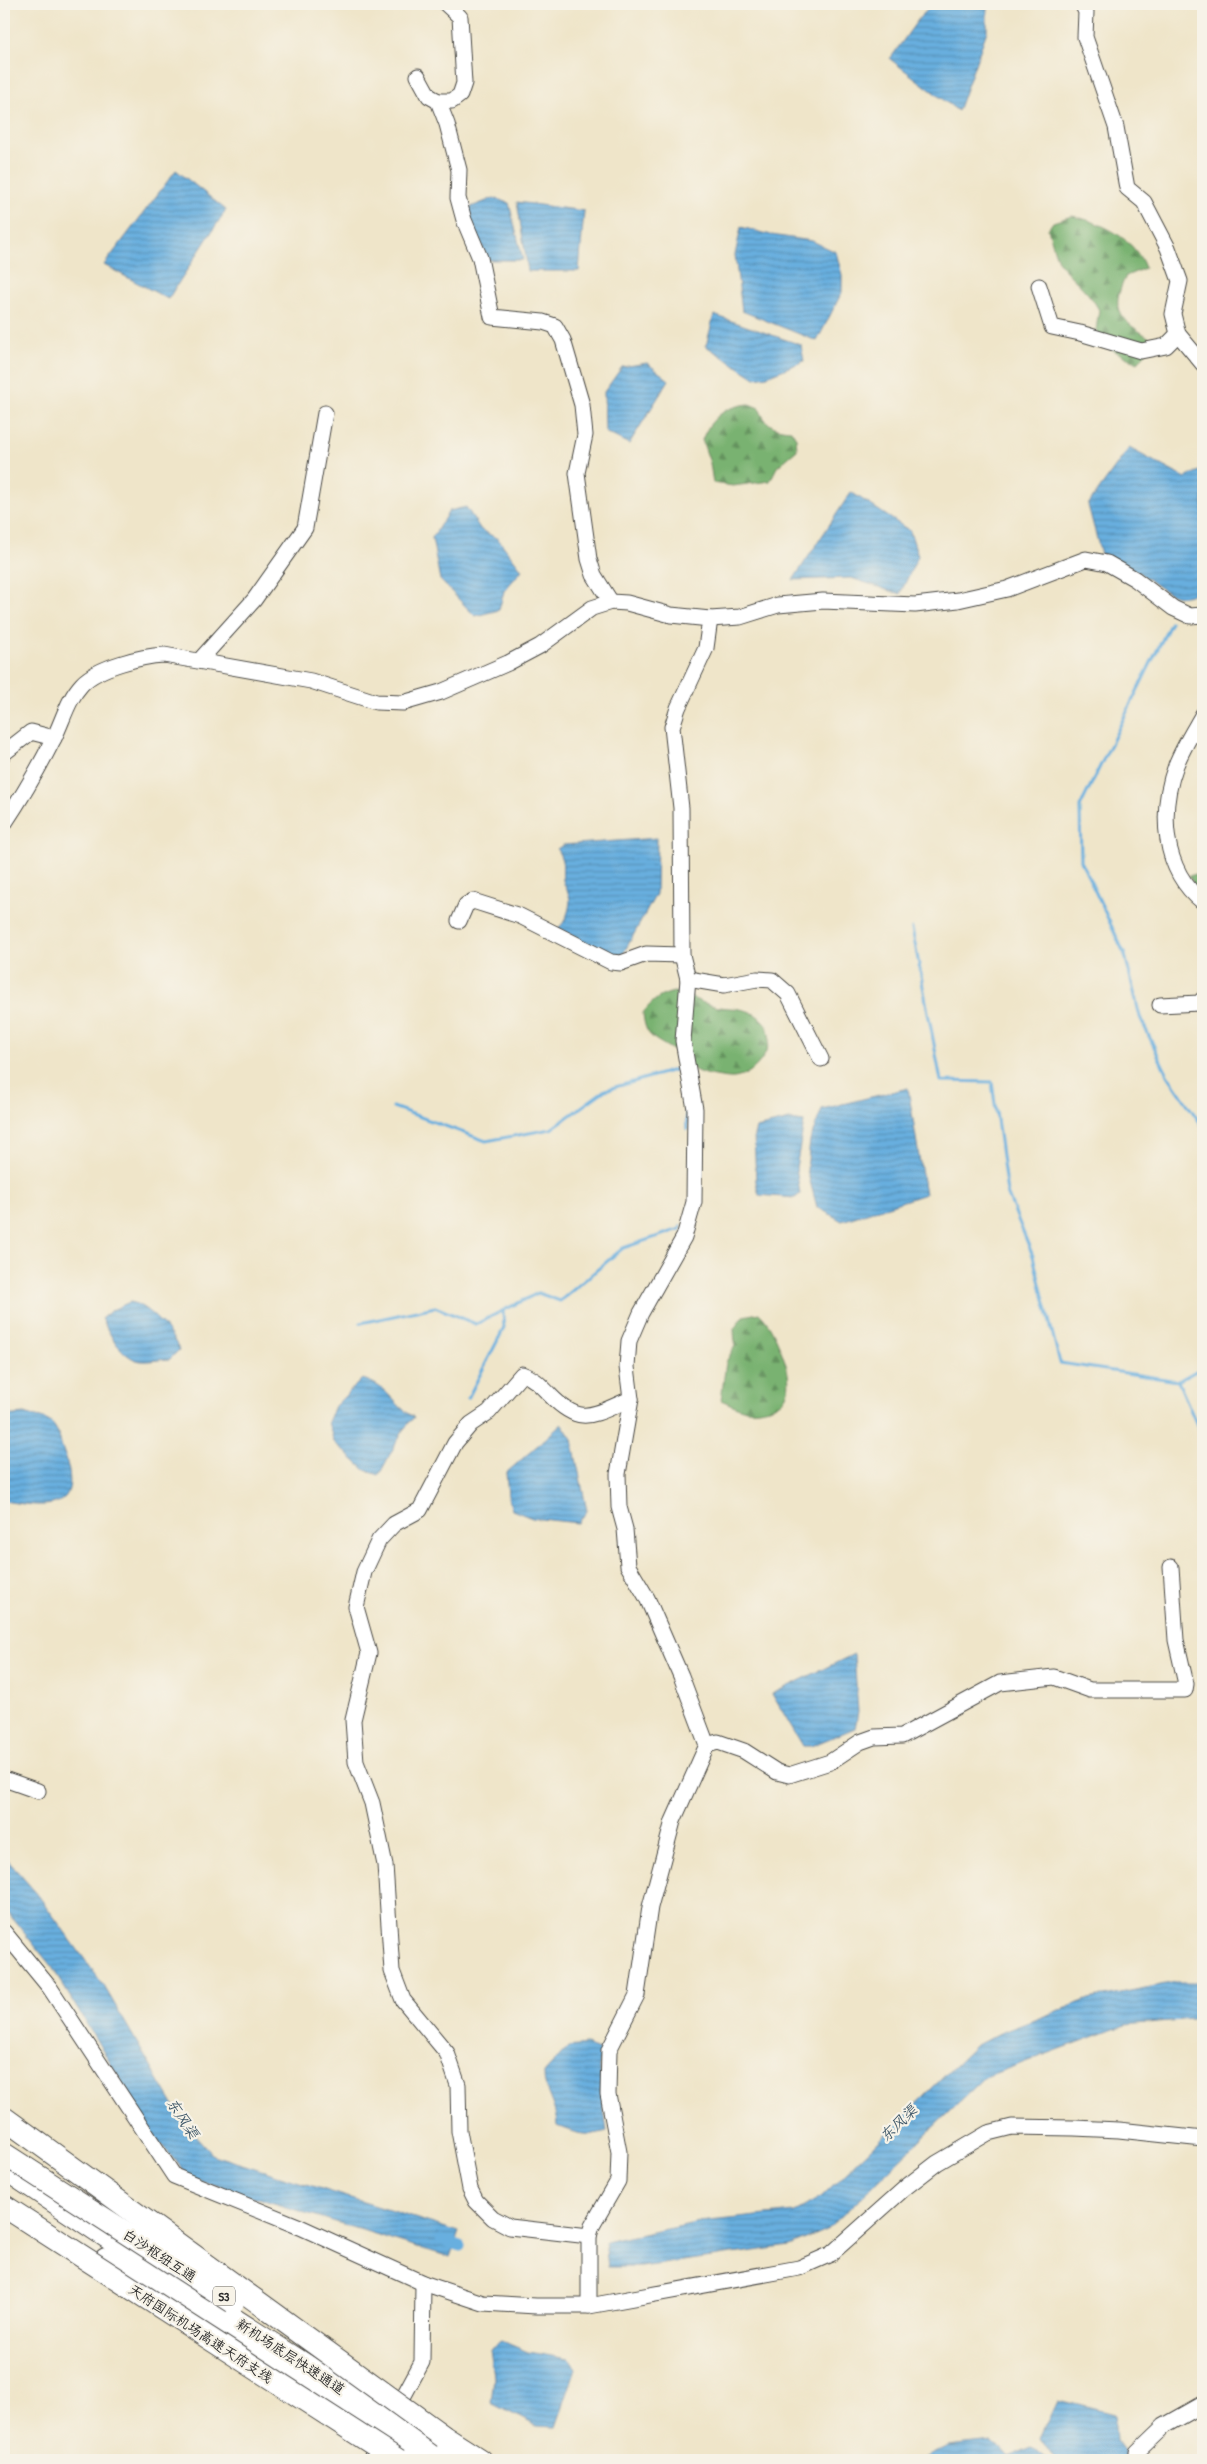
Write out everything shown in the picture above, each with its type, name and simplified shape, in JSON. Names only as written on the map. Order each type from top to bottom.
[{"type":"highway","points":[[4,2118],[444,2438]]},
{"type":"highway","name":"白沙枢纽互通","points":[[4,2154],[444,2438]]},
{"type":"highway","name":"新机场底层快速通道","points":[[4,2168],[155,2269],[454,2460]]},
{"type":"highway","name":"新机场底层快速通道","points":[[4,2194],[420,2460]]},
{"type":"highway","name":"天府国际机场高速天府支线","points":[[4,2206],[398,2460]]},
{"type":"highway","name":"S3","points":[[444,2438],[480,2460]]},
{"type":"street","points":[[418,76],[429,96],[438,101],[452,101],[460,96],[464,83],[460,17],[446,4]]},
{"type":"street","points":[[1082,4],[1086,12],[1085,37],[1116,127],[1127,188],[1144,202],[1168,248],[1180,281],[1173,314],[1178,334],[1203,364]]},
{"type":"street","points":[[438,101],[447,124],[459,170],[458,198],[464,220],[480,258],[492,316],[543,322],[555,326],[563,340],[582,405],[585,435],[577,473],[589,559],[594,575],[611,602]]},
{"type":"street","points":[[1039,286],[1052,327],[1141,351],[1166,346],[1178,334]]},
{"type":"street","points":[[199,661],[254,600],[306,528],[325,412]]},
{"type":"street","points":[[4,824],[54,738],[69,703],[83,682],[111,667],[142,656],[164,655],[311,681],[376,702],[403,703],[441,692],[508,663],[540,646],[592,608],[611,602],[627,603],[671,615],[710,619],[740,617],[778,605],[824,601],[916,605],[958,600],[1007,590],[1086,560],[1107,563],[1135,579],[1173,608],[1190,616],[1203,614]]},
{"type":"street","points":[[589,2306],[589,2236],[592,2226],[618,2181],[619,2152],[608,2094],[609,2050],[637,1995],[650,1907],[673,1821],[708,1745],[681,1676],[647,1598],[628,1566],[625,1529],[618,1507],[618,1474],[631,1399],[627,1367],[629,1341],[640,1313],[684,1237],[694,1202],[695,1109],[683,1041],[688,979],[682,955],[681,808],[672,727],[678,708],[706,648],[710,619]]},
{"type":"street","points":[[1203,714],[1176,764],[1167,794],[1166,838],[1174,863],[1191,892],[1203,902]]},
{"type":"street","points":[[4,753],[31,732],[54,738]]},
{"type":"street","points":[[459,921],[466,905],[473,901],[520,916],[611,962],[621,963],[646,954],[682,955]]},
{"type":"street","points":[[688,979],[724,985],[757,979],[772,980],[788,994],[821,1059]]},
{"type":"street","points":[[1160,1005],[1200,1003],[1203,999]]},
{"type":"street","points":[[589,2236],[510,2227],[493,2218],[476,2202],[470,2189],[459,2131],[458,2085],[447,2053],[403,2000],[392,1971],[385,1865],[372,1803],[356,1762],[353,1720],[369,1653],[356,1607],[364,1572],[379,1540],[394,1524],[420,1510],[455,1444],[471,1424],[489,1412],[522,1374],[534,1378],[564,1410],[577,1416],[594,1414],[631,1399]]},
{"type":"street","points":[[708,1745],[718,1742],[744,1750],[777,1772],[789,1776],[830,1762],[860,1742],[874,1737],[902,1736],[1000,1683],[1054,1677],[1090,1690],[1185,1690],[1186,1684],[1176,1640],[1171,1567]]},
{"type":"street","points":[[4,1779],[38,1791]]},
{"type":"street","points":[[4,1932],[50,1988],[174,2176],[424,2282],[483,2302],[589,2306],[790,2270],[831,2254],[906,2187],[937,2163],[988,2133],[1012,2127],[1119,2130],[1203,2139]]},
{"type":"street","points":[[370,2460],[422,2362],[424,2282]]},
{"type":"street","points":[[1138,2460],[1137,2452],[1164,2426],[1203,2404]]},
{"type":"green space","points":[[1072,216],[1094,222],[1116,233],[1133,248],[1145,268],[1126,276],[1118,298],[1120,314],[1131,326],[1150,338],[1145,355],[1137,363],[1102,344],[1096,330],[1099,310],[1087,293],[1058,260],[1048,229],[1053,222]]},
{"type":"green space","points":[[749,404],[759,408],[764,418],[771,425],[779,429],[791,430],[796,438],[797,450],[777,467],[770,481],[733,486],[713,483],[710,463],[702,440],[714,419],[720,414],[740,405]]},
{"type":"green space","points":[[1203,872],[1203,901],[1189,876]]},
{"type":"green space","points":[[674,992],[709,1005],[746,1010],[752,1012],[763,1021],[768,1029],[768,1047],[758,1064],[743,1076],[734,1078],[704,1074],[694,1069],[677,1053],[652,1037],[646,1028],[643,1013],[657,999]]},
{"type":"green space","points":[[759,1313],[770,1327],[780,1348],[787,1369],[789,1385],[784,1399],[778,1404],[769,1408],[746,1410],[721,1400],[726,1362],[735,1346],[734,1329],[743,1316]]},
{"type":"water","points":[[934,4],[987,4],[987,31],[958,111],[890,59],[920,17]]},
{"type":"water","points":[[176,170],[226,210],[168,299],[104,265]]},
{"type":"water","points":[[494,198],[509,203],[523,260],[488,260],[466,209]]},
{"type":"water","points":[[517,202],[584,211],[579,271],[528,271]]},
{"type":"water","points":[[741,227],[771,235],[812,241],[836,252],[842,275],[842,292],[817,341],[742,311],[735,255]]},
{"type":"water","points":[[714,315],[801,345],[804,361],[767,376],[755,378],[706,346]]},
{"type":"water","points":[[647,363],[669,380],[629,444],[605,432],[604,392],[622,367]]},
{"type":"water","points":[[1129,448],[1185,478],[1203,469],[1203,587],[1194,593],[1185,596],[1168,592],[1132,568],[1101,554],[1088,505]]},
{"type":"water","points":[[851,492],[910,531],[918,556],[900,594],[851,578],[793,580]]},
{"type":"water","points":[[466,507],[481,530],[498,539],[522,570],[504,591],[499,610],[475,616],[440,580],[432,538],[449,511]]},
{"type":"water","points":[[657,838],[656,894],[623,954],[614,958],[558,928],[567,915],[570,899],[564,882],[562,862],[557,849],[563,845]]},
{"type":"water","points":[[908,1088],[925,1194],[842,1221],[817,1207],[807,1170],[810,1140],[822,1109]]},
{"type":"water","points":[[790,1120],[804,1122],[796,1168],[800,1194],[795,1198],[759,1195],[756,1182],[754,1135],[756,1128]]},
{"type":"water","points":[[130,1302],[137,1304],[152,1314],[172,1336],[179,1350],[170,1359],[141,1361],[134,1359],[128,1356],[112,1338],[102,1318],[112,1310]]},
{"type":"water","points":[[362,1379],[371,1382],[385,1391],[400,1407],[414,1417],[403,1430],[379,1475],[365,1470],[334,1442],[328,1422],[335,1406]]},
{"type":"water","points":[[24,1414],[47,1420],[53,1424],[57,1431],[69,1470],[70,1485],[66,1495],[59,1501],[36,1505],[4,1501],[4,1416]]},
{"type":"water","points":[[562,1424],[572,1439],[587,1511],[578,1523],[532,1518],[512,1510],[508,1496],[506,1473]]},
{"type":"water","points":[[854,1654],[858,1712],[855,1728],[811,1746],[803,1746],[772,1694]]},
{"type":"water","points":[[4,1856],[38,1895],[104,1986],[183,2122],[213,2155],[459,2232],[450,2257],[189,2177],[157,2140],[52,1967],[4,1908]]},
{"type":"water","points":[[1176,1982],[1203,1982],[1203,2018],[1125,2025],[985,2077],[827,2230],[789,2246],[641,2267],[608,2267],[605,2242],[700,2222],[795,2212],[821,2197],[975,2046],[1000,2033],[1089,1999]]},
{"type":"water","points":[[586,2045],[599,2050],[601,2089],[607,2131],[600,2133],[576,2133],[557,2126],[555,2112],[544,2080],[544,2073],[568,2047]]},
{"type":"water","points":[[502,2341],[528,2352],[569,2359],[576,2368],[556,2427],[537,2426],[491,2403],[494,2377],[490,2349]]},
{"type":"water","points":[[1058,2400],[1114,2414],[1116,2440],[1125,2452],[1125,2460],[1055,2460],[1040,2438]]},
{"type":"water","points":[[993,2441],[1008,2457],[1032,2447],[1047,2460],[920,2460],[949,2446]]},
{"type":"waterway","points":[[1171,622],[1080,807],[1081,861],[1125,955],[1140,1017],[1167,1074],[1203,1127]]},
{"type":"waterway","points":[[912,928],[941,1081],[992,1082],[1007,1193],[1033,1256],[1060,1363],[1178,1381],[1203,1367]]},
{"type":"waterway","points":[[393,1107],[486,1141],[551,1129],[605,1090],[681,1068]]},
{"type":"waterway","points":[[685,1093],[687,1129]]},
{"type":"waterway","points":[[361,1323],[435,1307],[476,1324],[538,1293],[560,1301],[623,1248],[680,1229],[681,1226]]},
{"type":"waterway","points":[[468,1398],[504,1328],[503,1311]]},
{"type":"waterway","points":[[1178,1381],[1203,1439]]},
{"type":"waterway","name":"东风渠","points":[[441,2240],[460,2246]]}]
